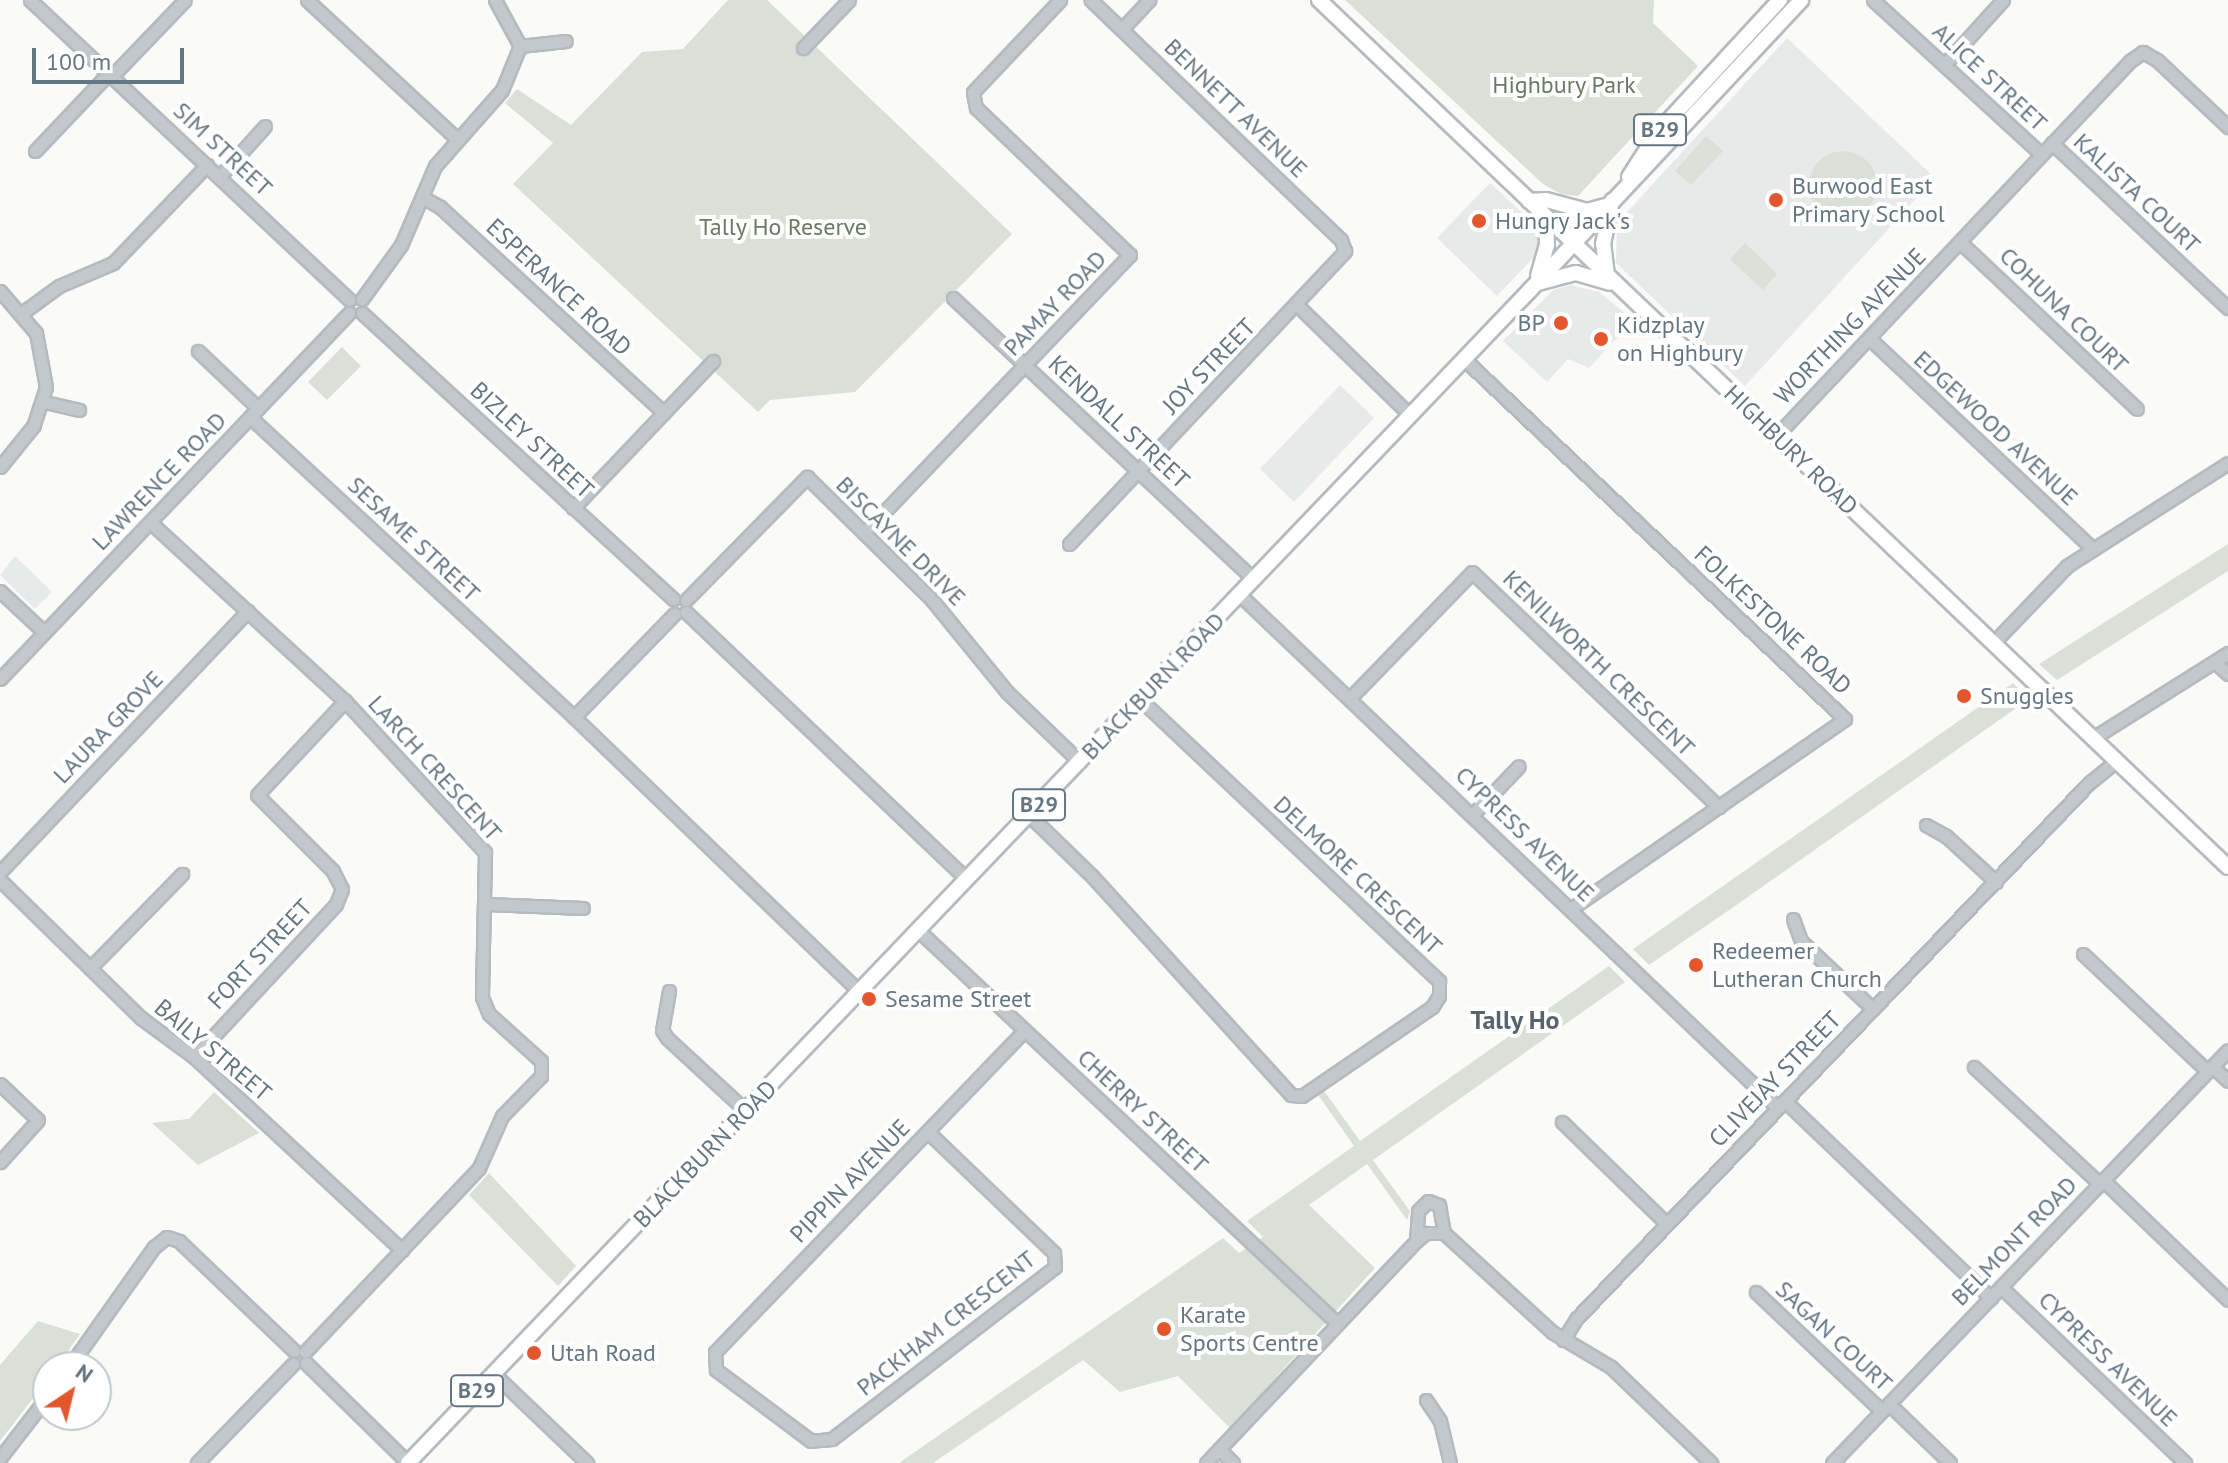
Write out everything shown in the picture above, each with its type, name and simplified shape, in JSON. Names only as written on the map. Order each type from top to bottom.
[{"type":"main road","name":"HIGHBURY ROAD","points":[[1319,0],[2228,867]]},
{"type":"main road","name":"BLACKBURN ROAD","points":[[408,1463],[1533,287],[1627,181],[1658,132],[1780,0]]},
{"type":"main road","name":"BLACKBURN ROAD","points":[[1627,181],[1648,166],[1801,0]]},
{"type":"main road","points":[[1529,201],[1546,200],[1587,211],[1609,202]]},
{"type":"main road","points":[[1607,275],[1603,244],[1609,202]]},
{"type":"main road","points":[[1533,287],[1546,258],[1546,217]]},
{"type":"main road","points":[[1533,287],[1576,273],[1618,287]]},
{"type":"street","name":"SIM STREET","points":[[30,0],[349,300]]},
{"type":"street","points":[[35,151],[185,0]]},
{"type":"street","points":[[307,0],[457,139]]},
{"type":"street","points":[[495,0],[520,46]]},
{"type":"street","points":[[803,48],[849,0]]},
{"type":"street","name":"PAMAY ROAD","points":[[864,533],[1130,255],[976,108],[973,92],[1060,0]]},
{"type":"street","name":"BENNETT AVENUE","points":[[1091,0],[1341,240],[1345,251]]},
{"type":"street","points":[[1122,29],[1149,0]]},
{"type":"street","name":"ALICE STREET","points":[[1873,0],[2041,154]]},
{"type":"street","points":[[1944,65],[2003,0]]},
{"type":"street","points":[[520,46],[566,41]]},
{"type":"street","points":[[362,299],[349,300],[349,313],[362,313],[362,299],[401,245],[435,166],[502,90],[520,46]]},
{"type":"street","name":"WORTHING AVENUE","points":[[1776,436],[2041,154],[2143,52],[2228,127]]},
{"type":"street","points":[[220,176],[265,126]]},
{"type":"street","name":"KALISTA COURT","points":[[2052,143],[2228,308]]},
{"type":"street","points":[[22,313],[59,286],[113,263],[207,165]]},
{"type":"street","name":"ESPERANCE ROAD","points":[[422,197],[440,207],[664,413]]},
{"type":"street","name":"COHUNA COURT","points":[[1960,242],[2137,409]]},
{"type":"street","name":"JOY STREET","points":[[1069,544],[1298,306],[1345,251]]},
{"type":"street","points":[[0,291],[22,313],[45,361],[45,402],[30,433],[0,467]]},
{"type":"street","name":"KENDALL STREET","points":[[953,298],[1253,579]]},
{"type":"street","points":[[1298,306],[1410,415]]},
{"type":"street","name":"LAWRENCE ROAD","points":[[0,679],[349,313]]},
{"type":"street","name":"BIZLEY STREET","points":[[362,313],[679,606],[967,880]]},
{"type":"street","name":"EDGEWOOD AVENUE","points":[[1869,338],[2093,549]]},
{"type":"street","name":"SESAME STREET","points":[[198,351],[254,413],[860,992]]},
{"type":"street","name":"FOLKESTONE ROAD","points":[[1464,359],[1845,719],[1572,908]]},
{"type":"street","points":[[573,508],[713,361]]},
{"type":"street","points":[[45,402],[79,410]]},
{"type":"street","points":[[1993,643],[2053,578],[2228,463]]},
{"type":"street","name":"BISCAYNE DRIVE","points":[[679,606],[807,477],[932,600],[1007,692],[1080,762]]},
{"type":"street","name":"LARCH CRESCENT","points":[[150,522],[345,701],[485,852],[487,904],[482,997],[489,1014],[541,1061],[541,1076],[502,1116],[479,1168],[197,1463]]},
{"type":"street","name":"KENILWORTH CRESCENT","points":[[1350,698],[1472,572],[1719,807]]},
{"type":"street","points":[[0,591],[44,632]]},
{"type":"street","name":"CYPRESS AVENUE","points":[[1240,595],[1991,1298]]},
{"type":"street","points":[[574,717],[679,606]]},
{"type":"street","name":"LAURA GROVE","points":[[0,872],[248,611]]},
{"type":"street","points":[[2093,738],[2228,653]]},
{"type":"street","points":[[2215,662],[2228,674]]},
{"type":"street","name":"DELMORE CRESCENT","points":[[1029,815],[1092,876],[1291,1095],[1302,1096],[1432,1007],[1439,996],[1439,981],[1140,699]]},
{"type":"street","name":"FORT STREET","points":[[194,1057],[336,904],[342,889],[333,871],[257,795],[345,701]]},
{"type":"street","name":"CLIVEJAY STREET","points":[[1563,1340],[1577,1318],[2113,757]]},
{"type":"street","points":[[1473,814],[1519,766]]},
{"type":"street","points":[[1926,825],[1946,836],[1996,882]]},
{"type":"street","points":[[90,968],[182,874]]},
{"type":"street","name":"BAILY STREET","points":[[0,880],[141,1018],[194,1057],[402,1250]]},
{"type":"street","points":[[487,904],[583,908]]},
{"type":"street","points":[[1793,919],[1801,941],[1873,1009]]},
{"type":"street","name":"CHERRY STREET","points":[[919,931],[1337,1323]]},
{"type":"street","points":[[2083,954],[2210,1069],[2228,1081]]},
{"type":"street","points":[[669,991],[662,1030],[667,1038],[746,1111]]},
{"type":"street","name":"PIPPIN AVENUE","points":[[712,1363],[715,1352],[1024,1031]]},
{"type":"street","name":"BELMONT ROAD","points":[[1832,1463],[2228,1050]]},
{"type":"street","points":[[1974,1067],[2228,1300]]},
{"type":"street","points":[[0,1084],[38,1120],[0,1162]]},
{"type":"street","points":[[1562,1122],[1667,1224]]},
{"type":"street","name":"PACKHAM CRESCENT","points":[[712,1363],[800,1436],[832,1439],[1055,1267],[1054,1253],[928,1132]]},
{"type":"street","points":[[1416,1241],[1418,1211],[1428,1201],[1439,1205],[1444,1233],[1563,1340],[1611,1367],[1711,1463]]},
{"type":"street","points":[[1206,1463],[1416,1241],[1426,1233],[1444,1233]]},
{"type":"street","points":[[80,1351],[154,1247],[167,1237],[179,1241],[408,1463]]},
{"type":"street","name":"CYPRESS AVENUE","points":[[2001,1287],[2185,1463]]},
{"type":"street","name":"SAGAN COURT","points":[[1756,1292],[1950,1463]]},
{"type":"street","points":[[494,1374],[587,1463]]},
{"type":"street","points":[[1426,1400],[1440,1421],[1450,1463]]},
{"type":"street","points":[[0,1458],[32,1417]]},
{"type":"street","points":[[1219,1449],[1233,1463]]},
{"type":"shaded area","name":"Burwood East Primary School","points":[[1787,38],[1935,178],[1745,386],[1616,263],[1617,223]]},
{"type":"shaded area","points":[[1490,183],[1534,224],[1540,238],[1537,254],[1497,296],[1437,238]]},
{"type":"shaded area","name":"BP","points":[[1571,285],[1599,292],[1634,320],[1589,368],[1568,359],[1547,382],[1503,341],[1553,290]]},
{"type":"shaded area","points":[[1340,385],[1374,418],[1294,502],[1260,469]]},
{"type":"shaded area","points":[[15,556],[52,592],[35,609],[0,575]]},
{"type":"green space","name":"Tally Ho Reserve","points":[[728,0],[767,0],[1012,234],[855,392],[770,400],[758,412],[513,184],[553,143],[505,103],[517,89],[571,125],[642,52],[683,49]]},
{"type":"green space","name":"Highbury Park","points":[[1345,0],[1654,0],[1653,23],[1698,66],[1578,196],[1561,194],[1543,184]]},
{"type":"green space","points":[[1706,136],[1723,151],[1691,185],[1675,171]]},
{"type":"green space","points":[[1843,151],[1867,161],[1877,185],[1867,209],[1843,219],[1819,209],[1809,185],[1819,161]]},
{"type":"green space","points":[[1745,243],[1777,274],[1763,290],[1730,259]]},
{"type":"green space","points":[[342,347],[361,366],[327,400],[308,382]]},
{"type":"green space","points":[[2228,544],[2228,571],[2057,680],[2039,664]]},
{"type":"green space","points":[[2013,683],[2029,699],[1735,906],[1649,965],[1633,949]]},
{"type":"green space","points":[[1609,966],[1625,982],[1373,1160],[1410,1211],[1407,1220],[1367,1164],[1309,1205],[1375,1268],[1230,1428],[1178,1376],[1120,1392],[1083,1360],[933,1463],[899,1463],[1223,1238],[1239,1253],[1263,1237],[1247,1221],[1354,1146],[1316,1092],[1322,1088],[1360,1141]]},
{"type":"green space","points":[[214,1092],[259,1133],[198,1165],[152,1123],[189,1119]]},
{"type":"green space","points":[[489,1173],[576,1266],[558,1286],[469,1195]]},
{"type":"green space","points":[[38,1321],[80,1334],[68,1351],[32,1351],[32,1400],[0,1441],[0,1365]]},
{"type":"place","name":"Burwood East Primary School","points":[[1776,200]]},
{"type":"place","name":"Hungry Jack's","points":[[1479,221]]},
{"type":"place","name":"BP","points":[[1561,323]]},
{"type":"place","name":"Kidzplay on Highbury","points":[[1601,339]]},
{"type":"place","name":"Snuggles","points":[[1964,696]]},
{"type":"place","name":"Redeemer Lutheran Church","points":[[1696,965]]},
{"type":"place","name":"Sesame Street","points":[[869,999]]},
{"type":"place","name":"Karate Sports Centre","points":[[1164,1329]]},
{"type":"place","name":"Utah Road","points":[[534,1353]]},
{"type":"district","name":"Tally Ho","points":[[1515,1020]]}]
